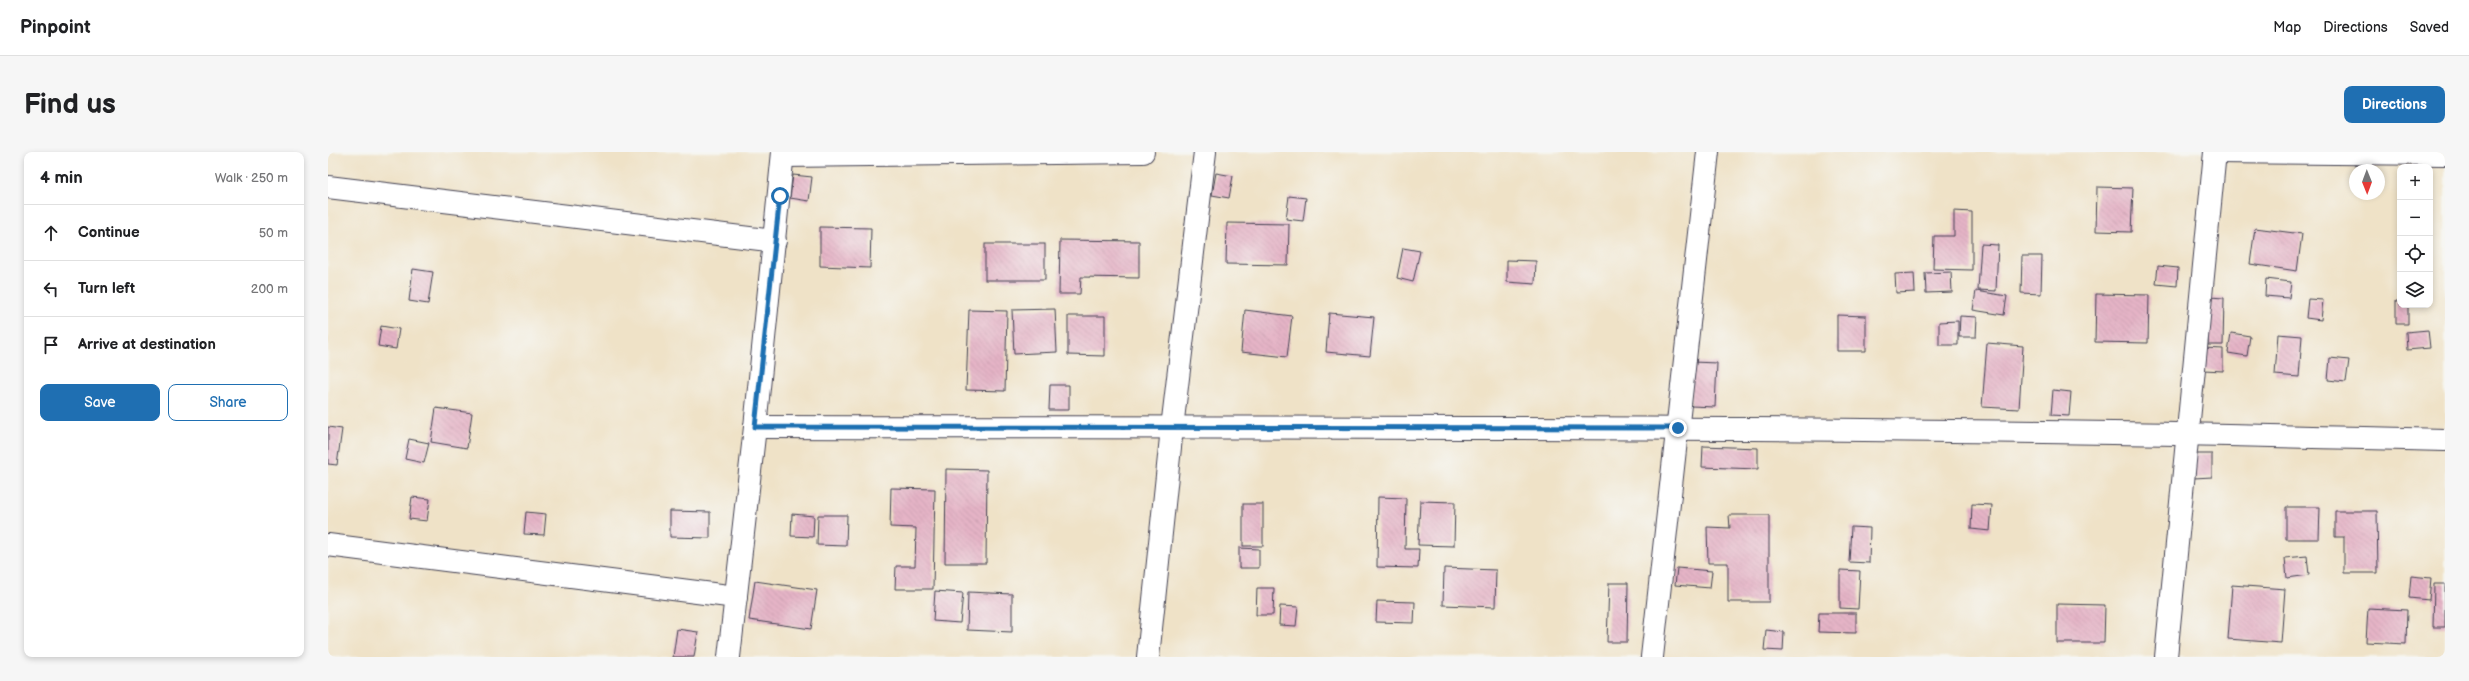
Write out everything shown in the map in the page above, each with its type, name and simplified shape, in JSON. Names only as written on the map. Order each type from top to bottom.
[{"type":"street","points":[[728,657],[755,427],[783,154],[1143,152]]},
{"type":"street","points":[[1148,657],[1172,428],[1205,152]]},
{"type":"street","points":[[1652,657],[1708,152]]},
{"type":"street","points":[[2166,657],[2189,434],[2215,152],[2445,154]]},
{"type":"street","points":[[328,187],[775,241]]},
{"type":"street","points":[[755,427],[1678,428],[2189,434],[2445,440]]},
{"type":"street","points":[[328,545],[736,597]]},
{"type":"building","points":[[1216,173],[1233,176],[1229,198],[1212,195]]},
{"type":"building","points":[[793,175],[812,177],[809,201],[790,198]]},
{"type":"building","points":[[2097,187],[2133,188],[2131,232],[2096,231]]},
{"type":"building","points":[[1289,196],[1306,198],[1303,221],[1286,219]]},
{"type":"building","points":[[1954,211],[1972,212],[1972,270],[1933,269],[1934,236],[1954,236]]},
{"type":"building","points":[[1227,223],[1289,224],[1288,265],[1226,264]]},
{"type":"building","points":[[820,227],[871,228],[870,268],[820,266]]},
{"type":"building","points":[[2255,228],[2302,234],[2297,271],[2250,264]]},
{"type":"building","points":[[1060,240],[1139,241],[1139,278],[1081,277],[1080,294],[1059,294]]},
{"type":"building","points":[[985,244],[1045,244],[1045,280],[985,280]]},
{"type":"building","points":[[1981,244],[1998,245],[1996,291],[1978,290]]},
{"type":"building","points":[[1403,248],[1420,251],[1413,282],[1397,278]]},
{"type":"building","points":[[2022,256],[2042,256],[2041,294],[2021,293]]},
{"type":"building","points":[[1507,260],[1536,261],[1535,284],[1507,282]]},
{"type":"building","points":[[2158,266],[2178,268],[2177,286],[2156,284]]},
{"type":"building","points":[[413,269],[433,272],[428,304],[409,301]]},
{"type":"building","points":[[1951,272],[1952,292],[1926,293],[1925,273]]},
{"type":"building","points":[[1914,273],[1915,292],[1896,293],[1895,274]]},
{"type":"building","points":[[2266,279],[2291,282],[2289,298],[2265,296]]},
{"type":"building","points":[[1976,291],[2007,296],[2004,315],[1973,310]]},
{"type":"building","points":[[2096,294],[2149,295],[2148,343],[2095,342]]},
{"type":"building","points":[[2209,297],[2224,298],[2223,345],[2208,345]]},
{"type":"building","points":[[2308,299],[2323,300],[2321,320],[2306,318]]},
{"type":"building","points":[[2397,301],[2397,308],[2408,308],[2408,324],[2396,324]]},
{"type":"building","points":[[1055,309],[1057,352],[1014,354],[1012,310]]},
{"type":"building","points":[[969,310],[1007,311],[1005,391],[966,390]]},
{"type":"building","points":[[1245,310],[1292,316],[1287,357],[1241,352]]},
{"type":"building","points":[[1329,313],[1374,317],[1370,356],[1326,352]]},
{"type":"building","points":[[1837,315],[1866,316],[1866,351],[1837,351]]},
{"type":"building","points":[[1068,316],[1105,316],[1105,356],[1068,355]]},
{"type":"building","points":[[1960,316],[1977,317],[1976,337],[1959,337]]},
{"type":"building","points":[[1958,321],[1958,345],[1939,345],[1939,322]]},
{"type":"building","points":[[381,326],[399,329],[396,349],[378,346]]},
{"type":"building","points":[[2428,330],[2430,348],[2407,350],[2406,332]]},
{"type":"building","points":[[2231,333],[2250,336],[2247,356],[2228,353]]},
{"type":"building","points":[[2278,334],[2302,336],[2299,377],[2275,375]]},
{"type":"building","points":[[1987,343],[2023,346],[2019,409],[1982,407]]},
{"type":"building","points":[[2204,348],[2223,349],[2223,371],[2204,370]]},
{"type":"building","points":[[2330,358],[2349,360],[2346,382],[2328,380]]},
{"type":"building","points":[[1692,362],[1717,363],[1715,407],[1691,406]]},
{"type":"building","points":[[1050,385],[1069,385],[1069,410],[1049,410]]},
{"type":"building","points":[[2053,390],[2071,392],[2069,416],[2051,415]]},
{"type":"building","points":[[436,408],[472,413],[467,448],[431,442]]},
{"type":"building","points":[[328,427],[342,429],[337,465],[328,464]]},
{"type":"building","points":[[409,439],[429,443],[424,463],[405,459]]},
{"type":"building","points":[[1703,446],[1758,448],[1758,469],[1702,467]]},
{"type":"building","points":[[2193,454],[2212,454],[2212,477],[2194,478]]},
{"type":"building","points":[[946,469],[987,470],[986,563],[945,563]]},
{"type":"building","points":[[891,488],[935,489],[933,589],[895,589],[896,566],[915,566],[916,528],[890,527]]},
{"type":"building","points":[[412,497],[430,499],[427,521],[409,519]]},
{"type":"building","points":[[1378,497],[1406,498],[1405,549],[1419,549],[1418,568],[1377,567]]},
{"type":"building","points":[[1420,501],[1455,502],[1454,546],[1418,545]]},
{"type":"building","points":[[1243,504],[1263,504],[1263,546],[1243,546]]},
{"type":"building","points":[[1972,504],[1992,505],[1990,531],[1971,529]]},
{"type":"building","points":[[2286,507],[2320,507],[2319,539],[2286,539]]},
{"type":"building","points":[[670,511],[710,512],[710,538],[670,537]]},
{"type":"building","points":[[2335,511],[2377,511],[2378,573],[2344,573],[2344,537],[2335,537]]},
{"type":"building","points":[[526,512],[546,514],[544,535],[524,534]]},
{"type":"building","points":[[792,514],[814,516],[813,537],[791,536]]},
{"type":"building","points":[[818,515],[847,515],[846,546],[817,545]]},
{"type":"building","points":[[1729,515],[1769,515],[1769,602],[1728,602],[1728,563],[1708,563],[1707,527],[1730,528]]},
{"type":"building","points":[[1851,527],[1870,528],[1869,563],[1849,562]]},
{"type":"building","points":[[1239,548],[1259,549],[1259,568],[1239,568]]},
{"type":"building","points":[[2307,556],[2309,575],[2287,578],[2285,558]]},
{"type":"building","points":[[1444,568],[1496,570],[1495,607],[1443,605]]},
{"type":"building","points":[[1677,568],[1712,571],[1710,588],[1675,585]]},
{"type":"building","points":[[1840,570],[1860,571],[1858,609],[1840,608]]},
{"type":"building","points":[[2411,576],[2431,578],[2429,600],[2409,598]]},
{"type":"building","points":[[755,581],[817,590],[811,629],[749,620]]},
{"type":"building","points":[[1609,583],[1628,583],[1627,642],[1607,642]]},
{"type":"building","points":[[2434,584],[2445,584],[2445,627],[2433,627]]},
{"type":"building","points":[[2232,585],[2285,589],[2281,643],[2228,639]]},
{"type":"building","points":[[1257,588],[1274,588],[1273,615],[1256,615]]},
{"type":"building","points":[[935,591],[963,593],[960,623],[933,621]]},
{"type":"building","points":[[968,592],[1012,594],[1012,632],[967,630]]},
{"type":"building","points":[[1377,601],[1415,602],[1414,623],[1376,622]]},
{"type":"building","points":[[2057,604],[2105,605],[2104,643],[2057,643]]},
{"type":"building","points":[[1280,606],[1298,607],[1296,626],[1279,625]]},
{"type":"building","points":[[2368,608],[2407,610],[2406,644],[2366,642]]},
{"type":"building","points":[[1819,613],[1856,613],[1856,633],[1818,632]]},
{"type":"building","points":[[677,629],[698,632],[694,657],[673,657]]},
{"type":"building","points":[[1766,630],[1784,632],[1783,651],[1764,650]]},
{"type":"route","points":[[780,196],[755,427],[1678,428]]}]
